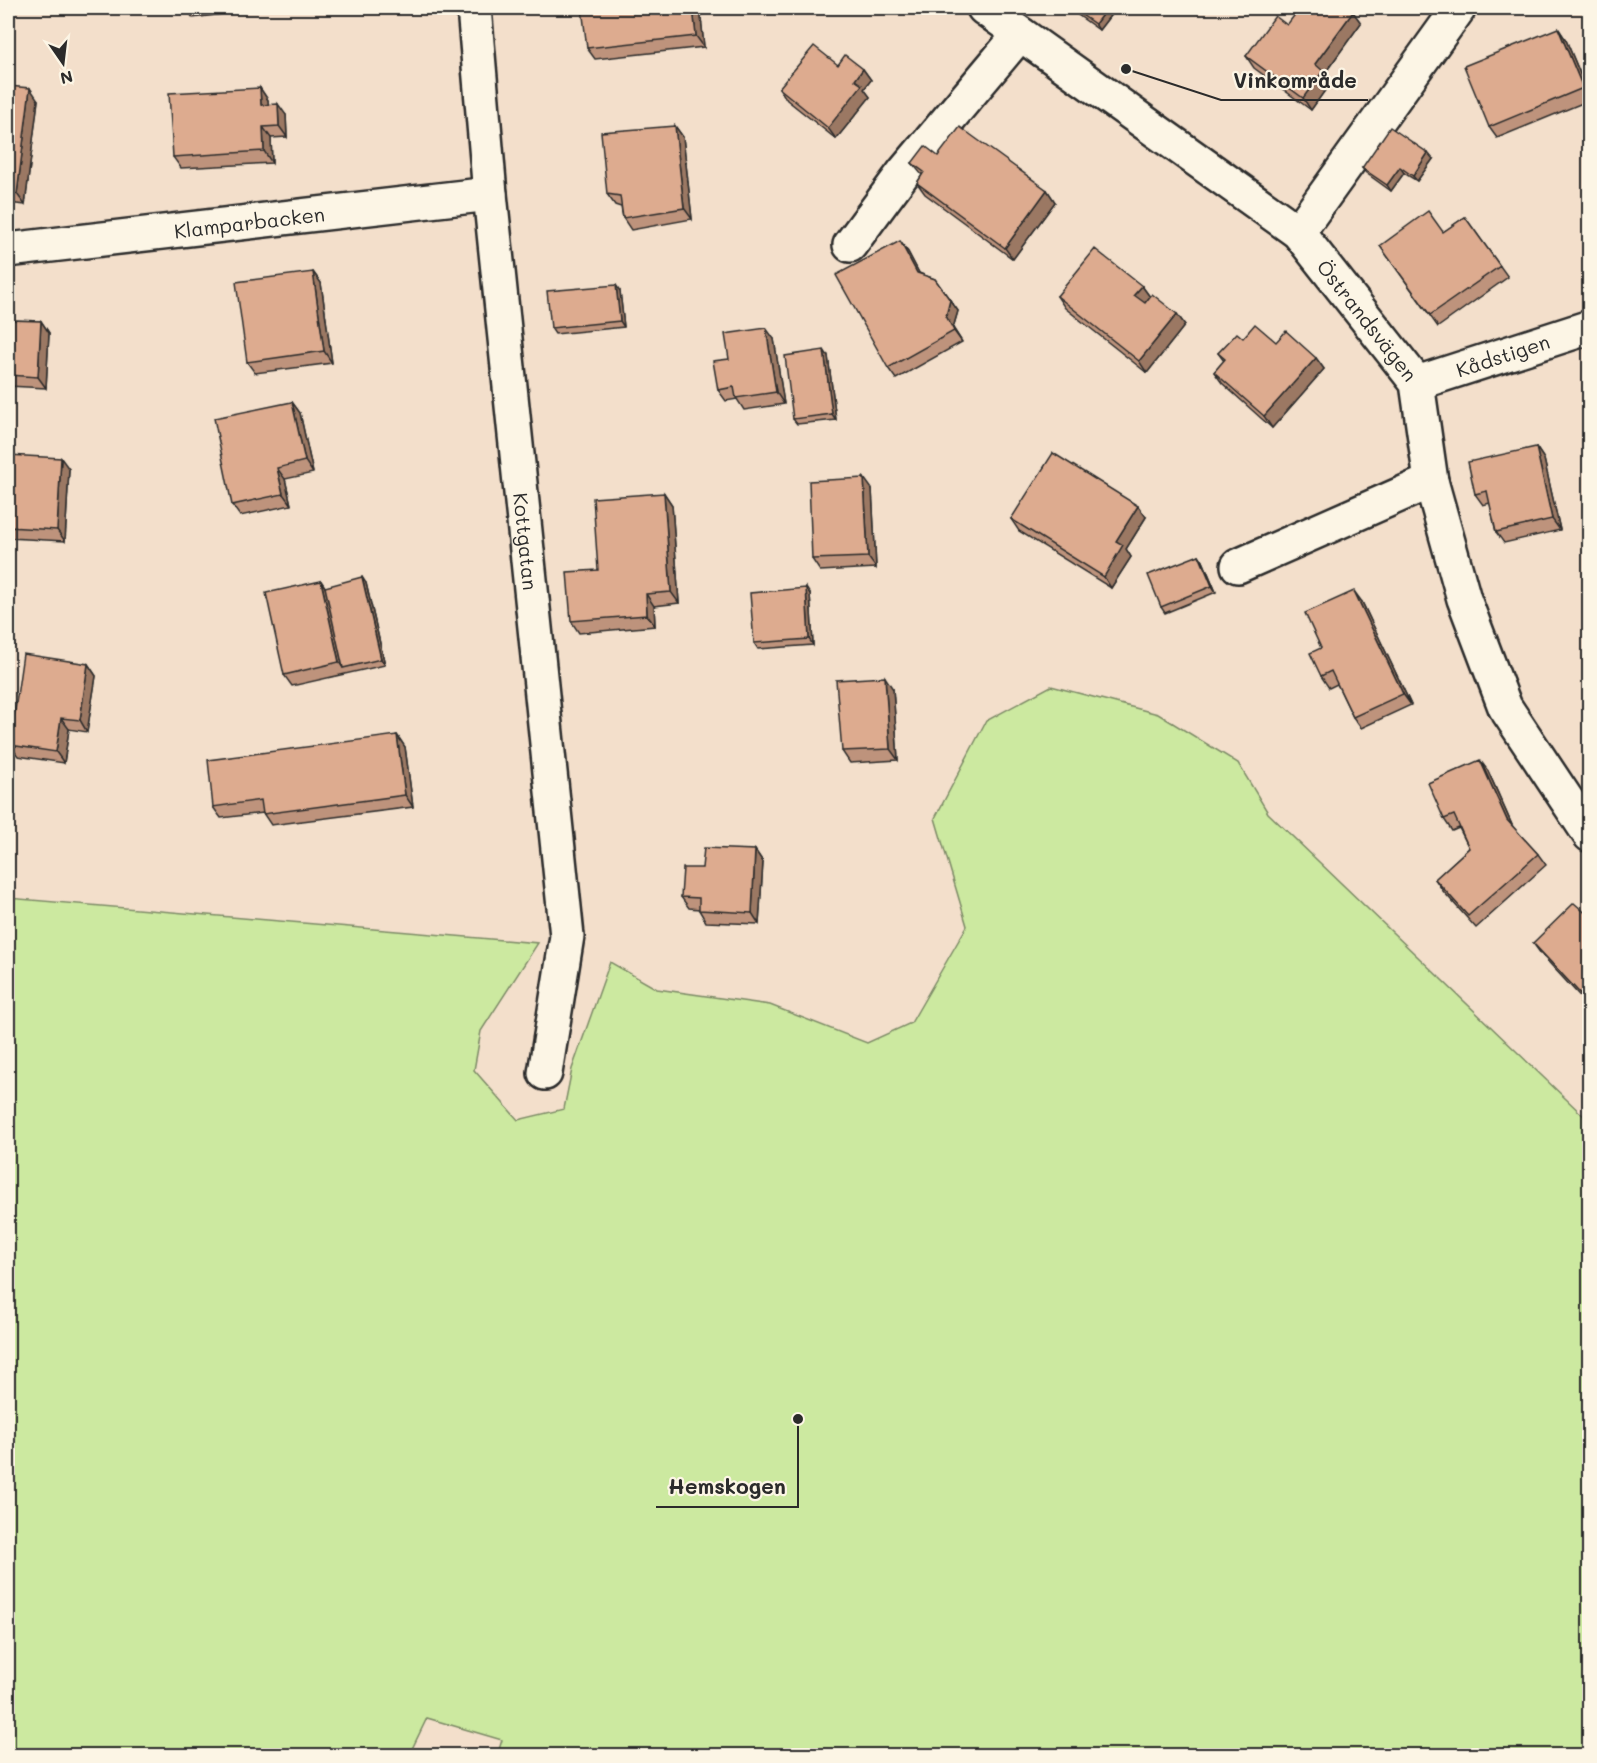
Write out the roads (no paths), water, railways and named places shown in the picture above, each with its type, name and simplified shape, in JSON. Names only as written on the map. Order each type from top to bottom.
[{"type":"street","name":"Kottgatan","points":[[474,8],[490,194],[567,936],[545,1073]]},
{"type":"street","name":"Östrandsvägen","points":[[984,8],[1298,232],[1417,383],[1431,481],[1464,599],[1505,707],[1590,835]]},
{"type":"street","points":[[1298,232],[1459,8]]},
{"type":"street","points":[[850,245],[904,172],[1020,34]]},
{"type":"street","name":"Klamparbacken","points":[[8,250],[490,194]]},
{"type":"street","name":"Kådstigen","points":[[1417,383],[1590,327]]},
{"type":"street","points":[[1238,566],[1431,481]]},
{"type":"place","name":"Vinkområde","points":[[1126,69]]},
{"type":"place","name":"Hemskogen","points":[[798,1419]]}]
